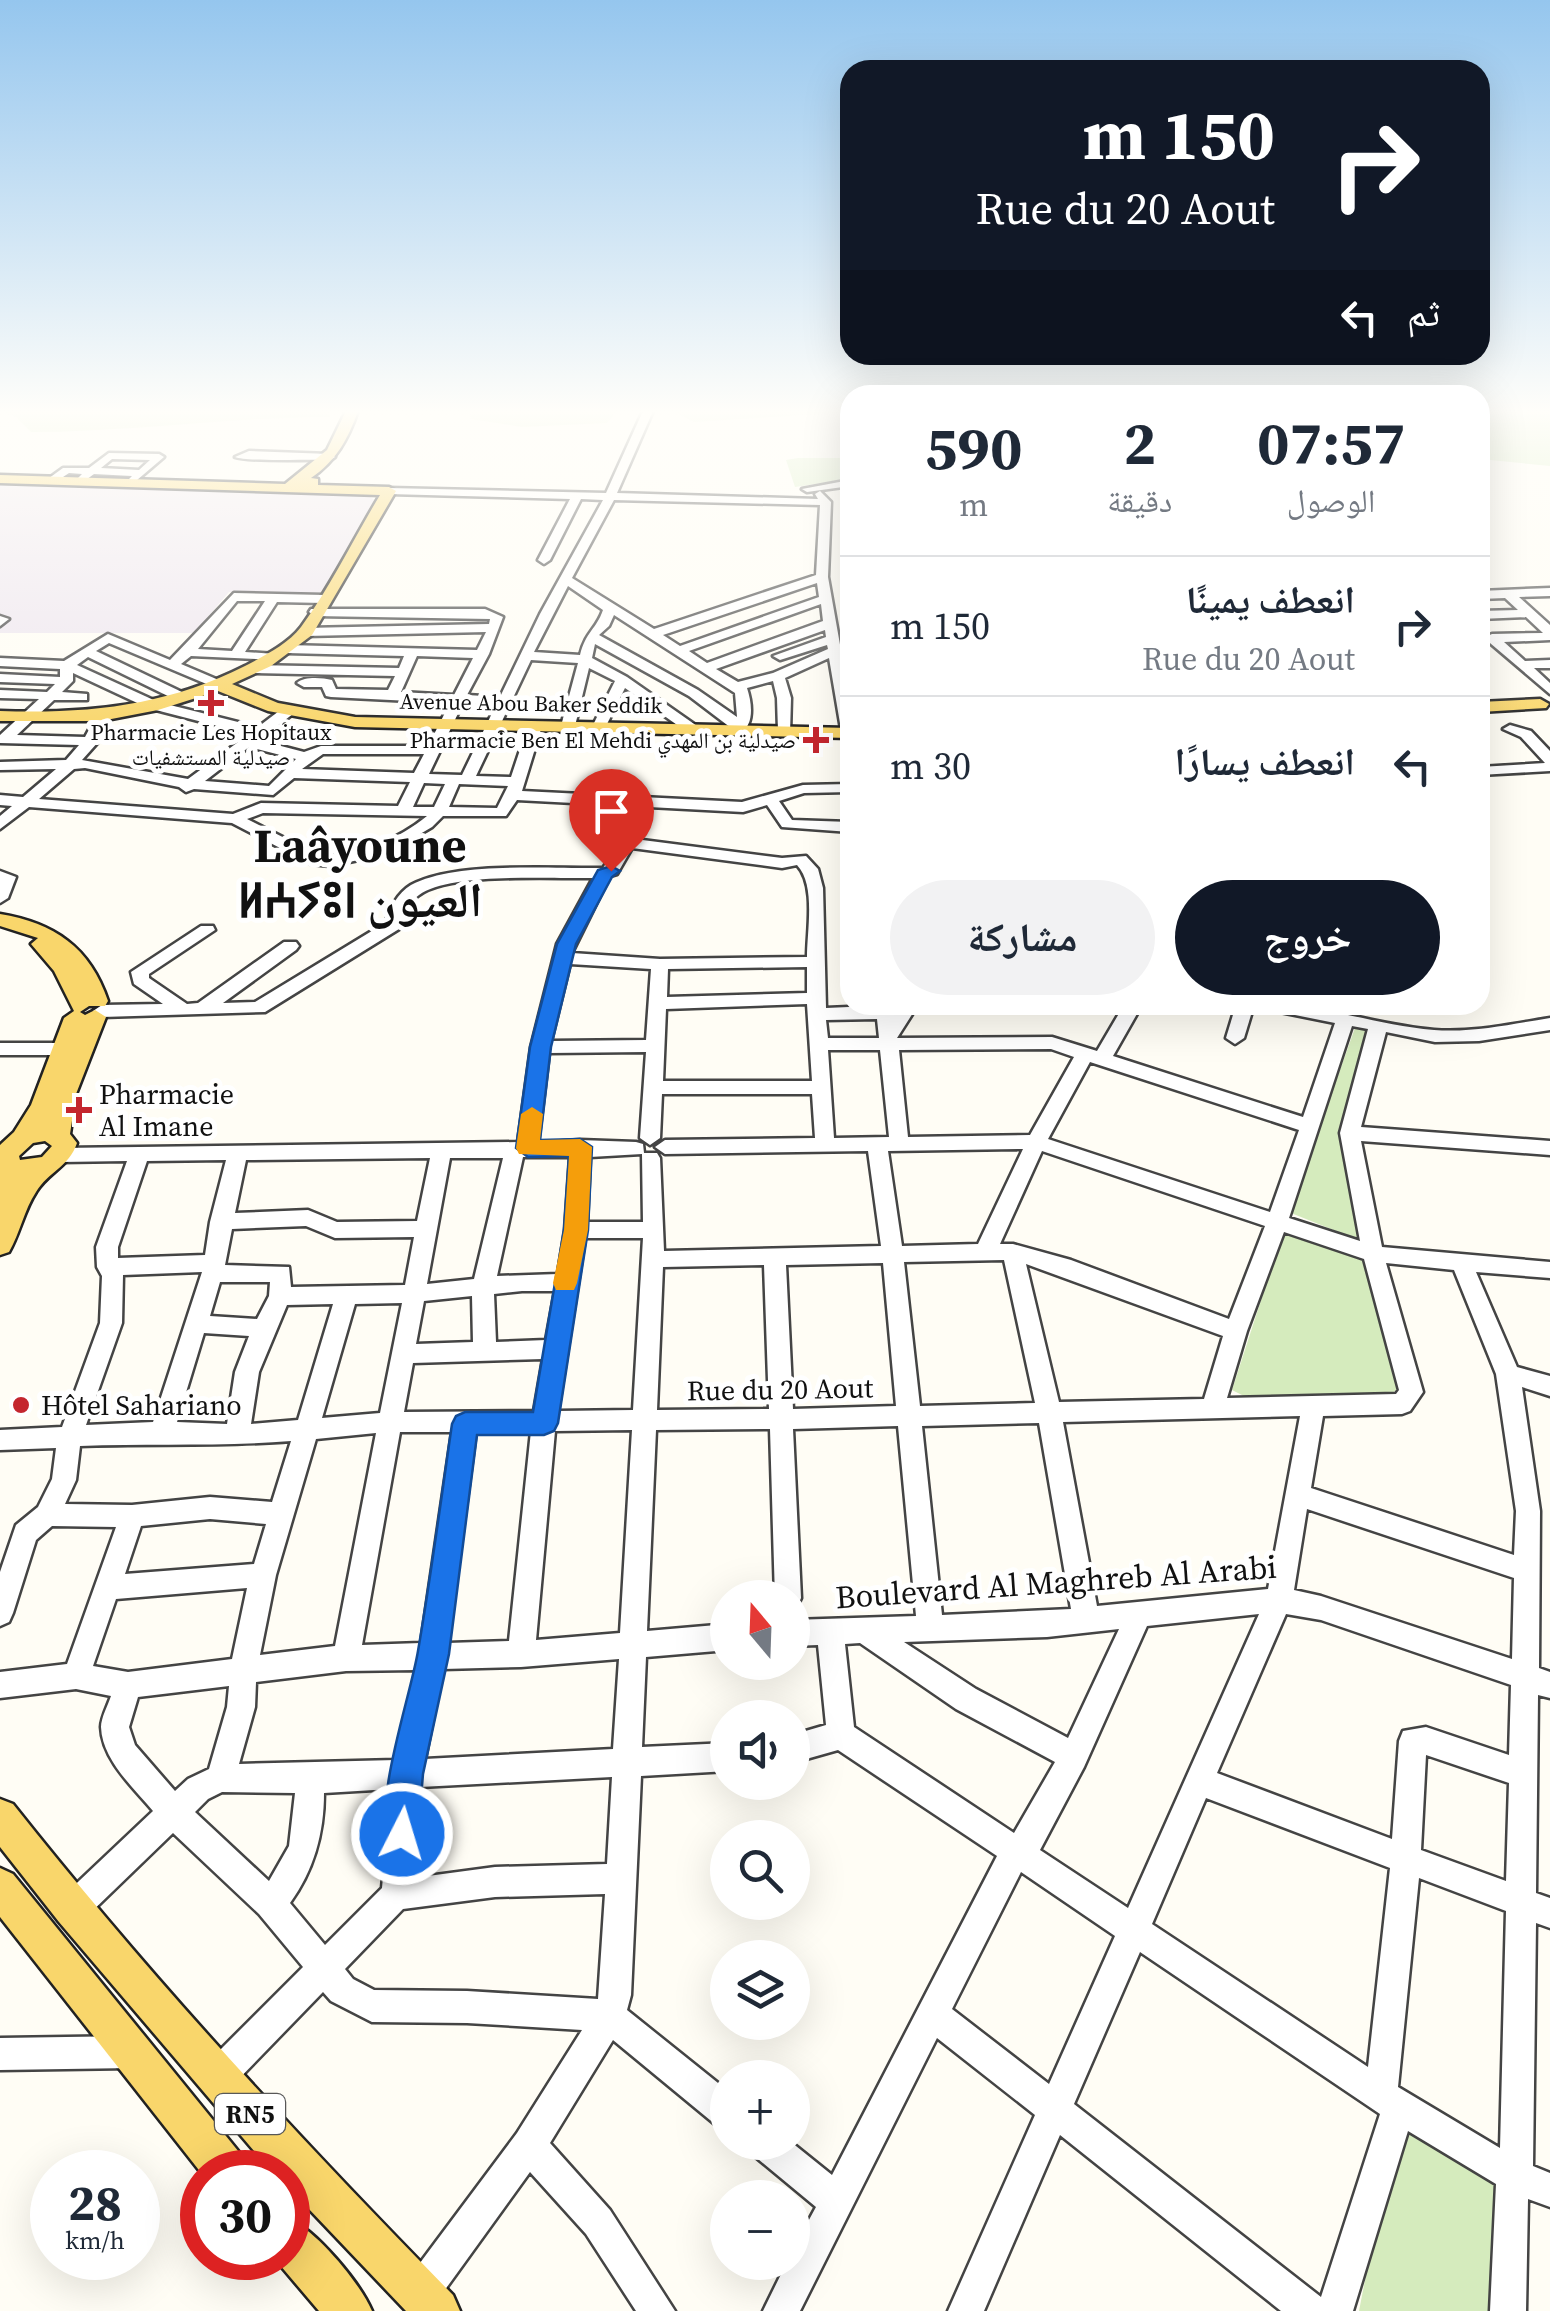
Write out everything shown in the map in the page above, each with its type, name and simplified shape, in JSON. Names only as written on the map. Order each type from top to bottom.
[{"type":"main road","points":[[0,716],[103,716],[153,705],[252,669],[281,653],[306,632],[372,519]]},
{"type":"main road","name":"Avenue Abou Baker Seddik","points":[[216,684],[288,711],[355,722],[738,728],[840,735]]},
{"type":"main road","points":[[1490,702],[1544,696]]},
{"type":"main road","points":[[0,920],[38,928],[57,938],[82,965],[90,1011],[64,1094],[54,1152],[26,1185],[0,1245]]},
{"type":"main road","points":[[0,929],[34,940],[50,951],[90,1011]]},
{"type":"main road","points":[[0,1200],[10,1151],[42,1106],[65,1049],[90,1011]]},
{"type":"main road","points":[[10,1151],[41,1132],[54,1152]]},
{"type":"main road","points":[[10,1151],[25,1171],[54,1152]]},
{"type":"main road","name":"RN5","points":[[0,1817],[72,1909],[281,2150],[429,2302]]},
{"type":"main road","name":"RN5","points":[[0,1887],[14,1924],[132,2052],[210,2150]]},
{"type":"main road","points":[[310,2266],[349,2311]]},
{"type":"street","points":[[544,560],[565,519]]},
{"type":"street","points":[[0,800],[61,808],[235,819],[317,861],[328,862],[378,848],[439,812],[494,725],[598,519]]},
{"type":"street","points":[[825,519],[822,577],[840,689]]},
{"type":"street","points":[[653,634],[822,577]]},
{"type":"street","points":[[566,579],[582,593],[742,690],[745,714],[738,728]]},
{"type":"street","points":[[1490,595],[1550,592]]},
{"type":"street","points":[[555,598],[582,593]]},
{"type":"street","points":[[1508,594],[1550,634]]},
{"type":"street","points":[[171,666],[188,652],[231,599],[245,595],[320,605],[485,614],[497,618],[483,654],[403,811]]},
{"type":"street","points":[[236,655],[275,596]]},
{"type":"street","points":[[680,650],[824,599]]},
{"type":"street","points":[[568,726],[591,636],[605,623],[610,609],[604,605]]},
{"type":"street","points":[[1490,615],[1529,613]]},
{"type":"street","points":[[715,671],[828,624]]},
{"type":"street","points":[[306,632],[494,628]]},
{"type":"street","points":[[1490,637],[1550,634]]},
{"type":"street","points":[[591,636],[707,702],[734,719],[738,728]]},
{"type":"street","points":[[67,664],[112,638],[216,684]]},
{"type":"street","points":[[1490,641],[1524,669],[1544,696]]},
{"type":"street","points":[[715,671],[831,646]]},
{"type":"street","points":[[736,686],[778,676],[831,646]]},
{"type":"street","points":[[85,651],[179,696]]},
{"type":"street","points":[[188,652],[483,654]]},
{"type":"street","points":[[394,694],[412,653]]},
{"type":"street","points":[[528,656],[583,659],[622,680],[692,729]]},
{"type":"street","points":[[0,662],[67,664],[153,705],[260,732]]},
{"type":"street","points":[[3,739],[66,681],[67,664]]},
{"type":"street","points":[[1524,669],[1550,664]]},
{"type":"street","points":[[252,669],[403,672]]},
{"type":"street","points":[[285,684],[327,683],[338,671]]},
{"type":"street","points":[[778,676],[784,698],[784,730]]},
{"type":"street","points":[[0,678],[66,681]]},
{"type":"street","points":[[64,717],[97,680]]},
{"type":"street","points":[[600,727],[622,680]]},
{"type":"street","points":[[327,683],[331,694],[506,701]]},
{"type":"street","points":[[0,694],[82,697]]},
{"type":"street","points":[[170,813],[176,797],[189,784],[288,711]]},
{"type":"street","points":[[0,824],[73,764],[92,741],[103,716]]},
{"type":"street","points":[[235,819],[260,808],[501,813],[516,788],[536,726]]},
{"type":"street","points":[[1510,730],[1526,734],[1550,763]]},
{"type":"street","points":[[3,739],[92,741]]},
{"type":"street","points":[[247,742],[306,757]]},
{"type":"street","points":[[260,808],[306,757],[329,749],[434,750]]},
{"type":"street","points":[[1490,769],[1550,763]]},
{"type":"street","points":[[0,766],[73,764],[189,784],[273,791]]},
{"type":"street","points":[[290,773],[460,780],[729,807],[751,807],[803,788],[840,788]]},
{"type":"street","points":[[773,797],[840,798]]},
{"type":"street","points":[[773,797],[788,824],[840,827]]},
{"type":"street","points":[[90,1011],[248,1010],[270,1004],[393,925],[394,916],[415,889],[438,882],[604,874],[611,871],[627,843],[782,863],[800,859],[813,876],[825,1144]]},
{"type":"street","points":[[484,1351],[486,1316],[482,1286],[521,1148],[540,1047],[572,929],[604,874]]},
{"type":"street","points":[[0,876],[8,877],[0,898]]},
{"type":"street","points":[[192,1010],[140,980],[140,972],[207,930]]},
{"type":"street","points":[[192,1010],[290,946]]},
{"type":"street","points":[[565,958],[660,964],[815,962]]},
{"type":"street","points":[[429,2302],[609,2016],[617,1979],[654,1230],[650,1148],[660,964]]},
{"type":"street","points":[[658,1003],[840,1007]]},
{"type":"street","points":[[887,1015],[893,1256],[930,1626]]},
{"type":"street","points":[[890,1039],[904,1015]]},
{"type":"street","points":[[986,1251],[1036,1142],[1125,1015]]},
{"type":"street","points":[[1235,1038],[1242,1015]]},
{"type":"street","points":[[1319,1015],[1458,1037],[1541,1026],[1550,1046]]},
{"type":"street","points":[[1213,1407],[1345,1021]]},
{"type":"street","points":[[1373,1254],[1350,1133],[1378,1027]]},
{"type":"street","points":[[820,1044],[890,1039],[1038,1042],[1094,1055],[1309,1126]]},
{"type":"street","points":[[540,1047],[657,1046]]},
{"type":"street","points":[[0,1048],[65,1049]]},
{"type":"street","points":[[655,1088],[822,1087]]},
{"type":"street","points":[[1350,1133],[1550,1148]]},
{"type":"street","points":[[54,1152],[140,1155],[1036,1142],[1373,1254],[1550,1270]]},
{"type":"street","points":[[521,1654],[544,1423],[576,1230],[580,1147]]},
{"type":"street","points":[[346,1658],[442,1151]]},
{"type":"street","points":[[162,1432],[214,1268],[220,1222],[237,1154]]},
{"type":"street","points":[[0,1613],[24,1533],[47,1515],[64,1480],[69,1439],[112,1323],[113,1276],[108,1267],[107,1248],[140,1155]]},
{"type":"street","points":[[220,1222],[308,1218],[335,1230],[424,1230]]},
{"type":"street","points":[[576,1230],[654,1230]]},
{"type":"street","points":[[652,1259],[1013,1252],[1063,1266],[1236,1331]]},
{"type":"street","points":[[1013,1252],[1049,1412],[1086,1620]]},
{"type":"street","name":"Rue du 20 Aout","points":[[0,1440],[162,1432],[237,1435],[390,1422],[782,1420],[1213,1407],[1395,1406],[1409,1400],[1411,1392],[1373,1254]]},
{"type":"street","points":[[776,1258],[787,1580]]},
{"type":"street","points":[[1462,1263],[1508,1374],[1539,1515],[1528,1571],[1539,1682],[1524,1774],[1535,1907],[1516,2176],[1511,2189],[1508,2311]]},
{"type":"street","points":[[108,1267],[281,1272],[280,1296],[247,1372],[237,1435]]},
{"type":"street","points":[[280,1296],[412,1294],[565,1282]]},
{"type":"street","points":[[221,1778],[241,1707],[263,1576],[346,1297]]},
{"type":"street","points":[[196,1324],[263,1328]]},
{"type":"street","points":[[406,1354],[555,1349]]},
{"type":"street","points":[[1508,1374],[1550,1386]]},
{"type":"street","points":[[966,2311],[1279,1600],[1313,1408]]},
{"type":"street","points":[[396,1896],[407,1774],[433,1654],[465,1424]]},
{"type":"street","points":[[1298,1495],[1528,1571]]},
{"type":"street","points":[[47,1515],[132,1516],[210,1508],[280,1514]]},
{"type":"street","points":[[76,1676],[132,1516]]},
{"type":"street","points":[[110,1587],[263,1576]]},
{"type":"street","name":"Boulevard Al Maghreb Al Arabi","points":[[810,1632],[1086,1620],[1279,1600],[1321,1608],[1539,1682]]},
{"type":"street","points":[[780,2311],[1016,1852],[1030,1840],[1074,1757],[1140,1613]]},
{"type":"street","points":[[865,1630],[966,1699],[1074,1757]]},
{"type":"street","points":[[830,1632],[841,1735]]},
{"type":"street","points":[[0,1685],[76,1676],[128,1685],[346,1658],[521,1654],[710,1638]]},
{"type":"street","points":[[128,1685],[114,1727],[124,1754],[174,1813],[270,1902],[342,1990],[372,2006],[609,2016],[710,2097]]},
{"type":"street","points":[[810,1743],[841,1735],[1390,2100],[1516,2176],[1550,2190]]},
{"type":"street","points":[[1335,2311],[1390,2100],[1412,1742],[1426,1740],[1524,1774]]},
{"type":"street","points":[[72,1909],[198,1789],[221,1778],[309,1779],[710,1758]]},
{"type":"street","points":[[270,1902],[294,1876],[306,1839],[312,1813],[309,1779]]},
{"type":"street","points":[[1200,1781],[1535,1907]]},
{"type":"street","points":[[218,2076],[396,1896],[495,1882],[620,1878]]},
{"type":"street","points":[[933,2014],[1310,2311]]},
{"type":"street","points":[[0,2054],[132,2052]]},
{"type":"street","points":[[528,2145],[598,2222],[657,2311]]},
{"type":"street","points":[[786,2160],[836,2202]]},
{"type":"shaded area","points":[[0,519],[365,519],[323,591],[316,595],[229,592],[194,633],[0,633]]},
{"type":"green space","points":[[1361,1026],[1370,1031],[1342,1130],[1361,1241],[1291,1213],[1291,1207],[1355,1028]]},
{"type":"green space","points":[[1283,1232],[1362,1258],[1398,1389],[1389,1395],[1246,1397],[1232,1390]]},
{"type":"green space","points":[[1398,2111],[1511,2189],[1505,2311],[1359,2311]]},
{"type":"slow traffic","points":[[532,1114],[528,1148],[580,1147],[576,1230],[565,1283]]},
{"type":"place","name":"Pharmacie Les Hopitaux صيدلية المستشفيات","points":[[211,703]]},
{"type":"place","name":"Pharmacie Ben El Mehdi صيدلية بن المهدي","points":[[816,740]]},
{"type":"place","name":"Pharmacie Al Imane","points":[[79,1110]]},
{"type":"place","name":"Hôtel Sahariano","points":[[21,1405]]},
{"type":"district","name":"Laâyoune ⵍⵄⵢⵓⵏ العيون","points":[[360,872]]},
{"type":"route","points":[[402,1834],[407,1774],[433,1654],[465,1424],[544,1423],[576,1230],[580,1147],[528,1148],[540,1047],[572,929],[604,874],[611,871]]}]
